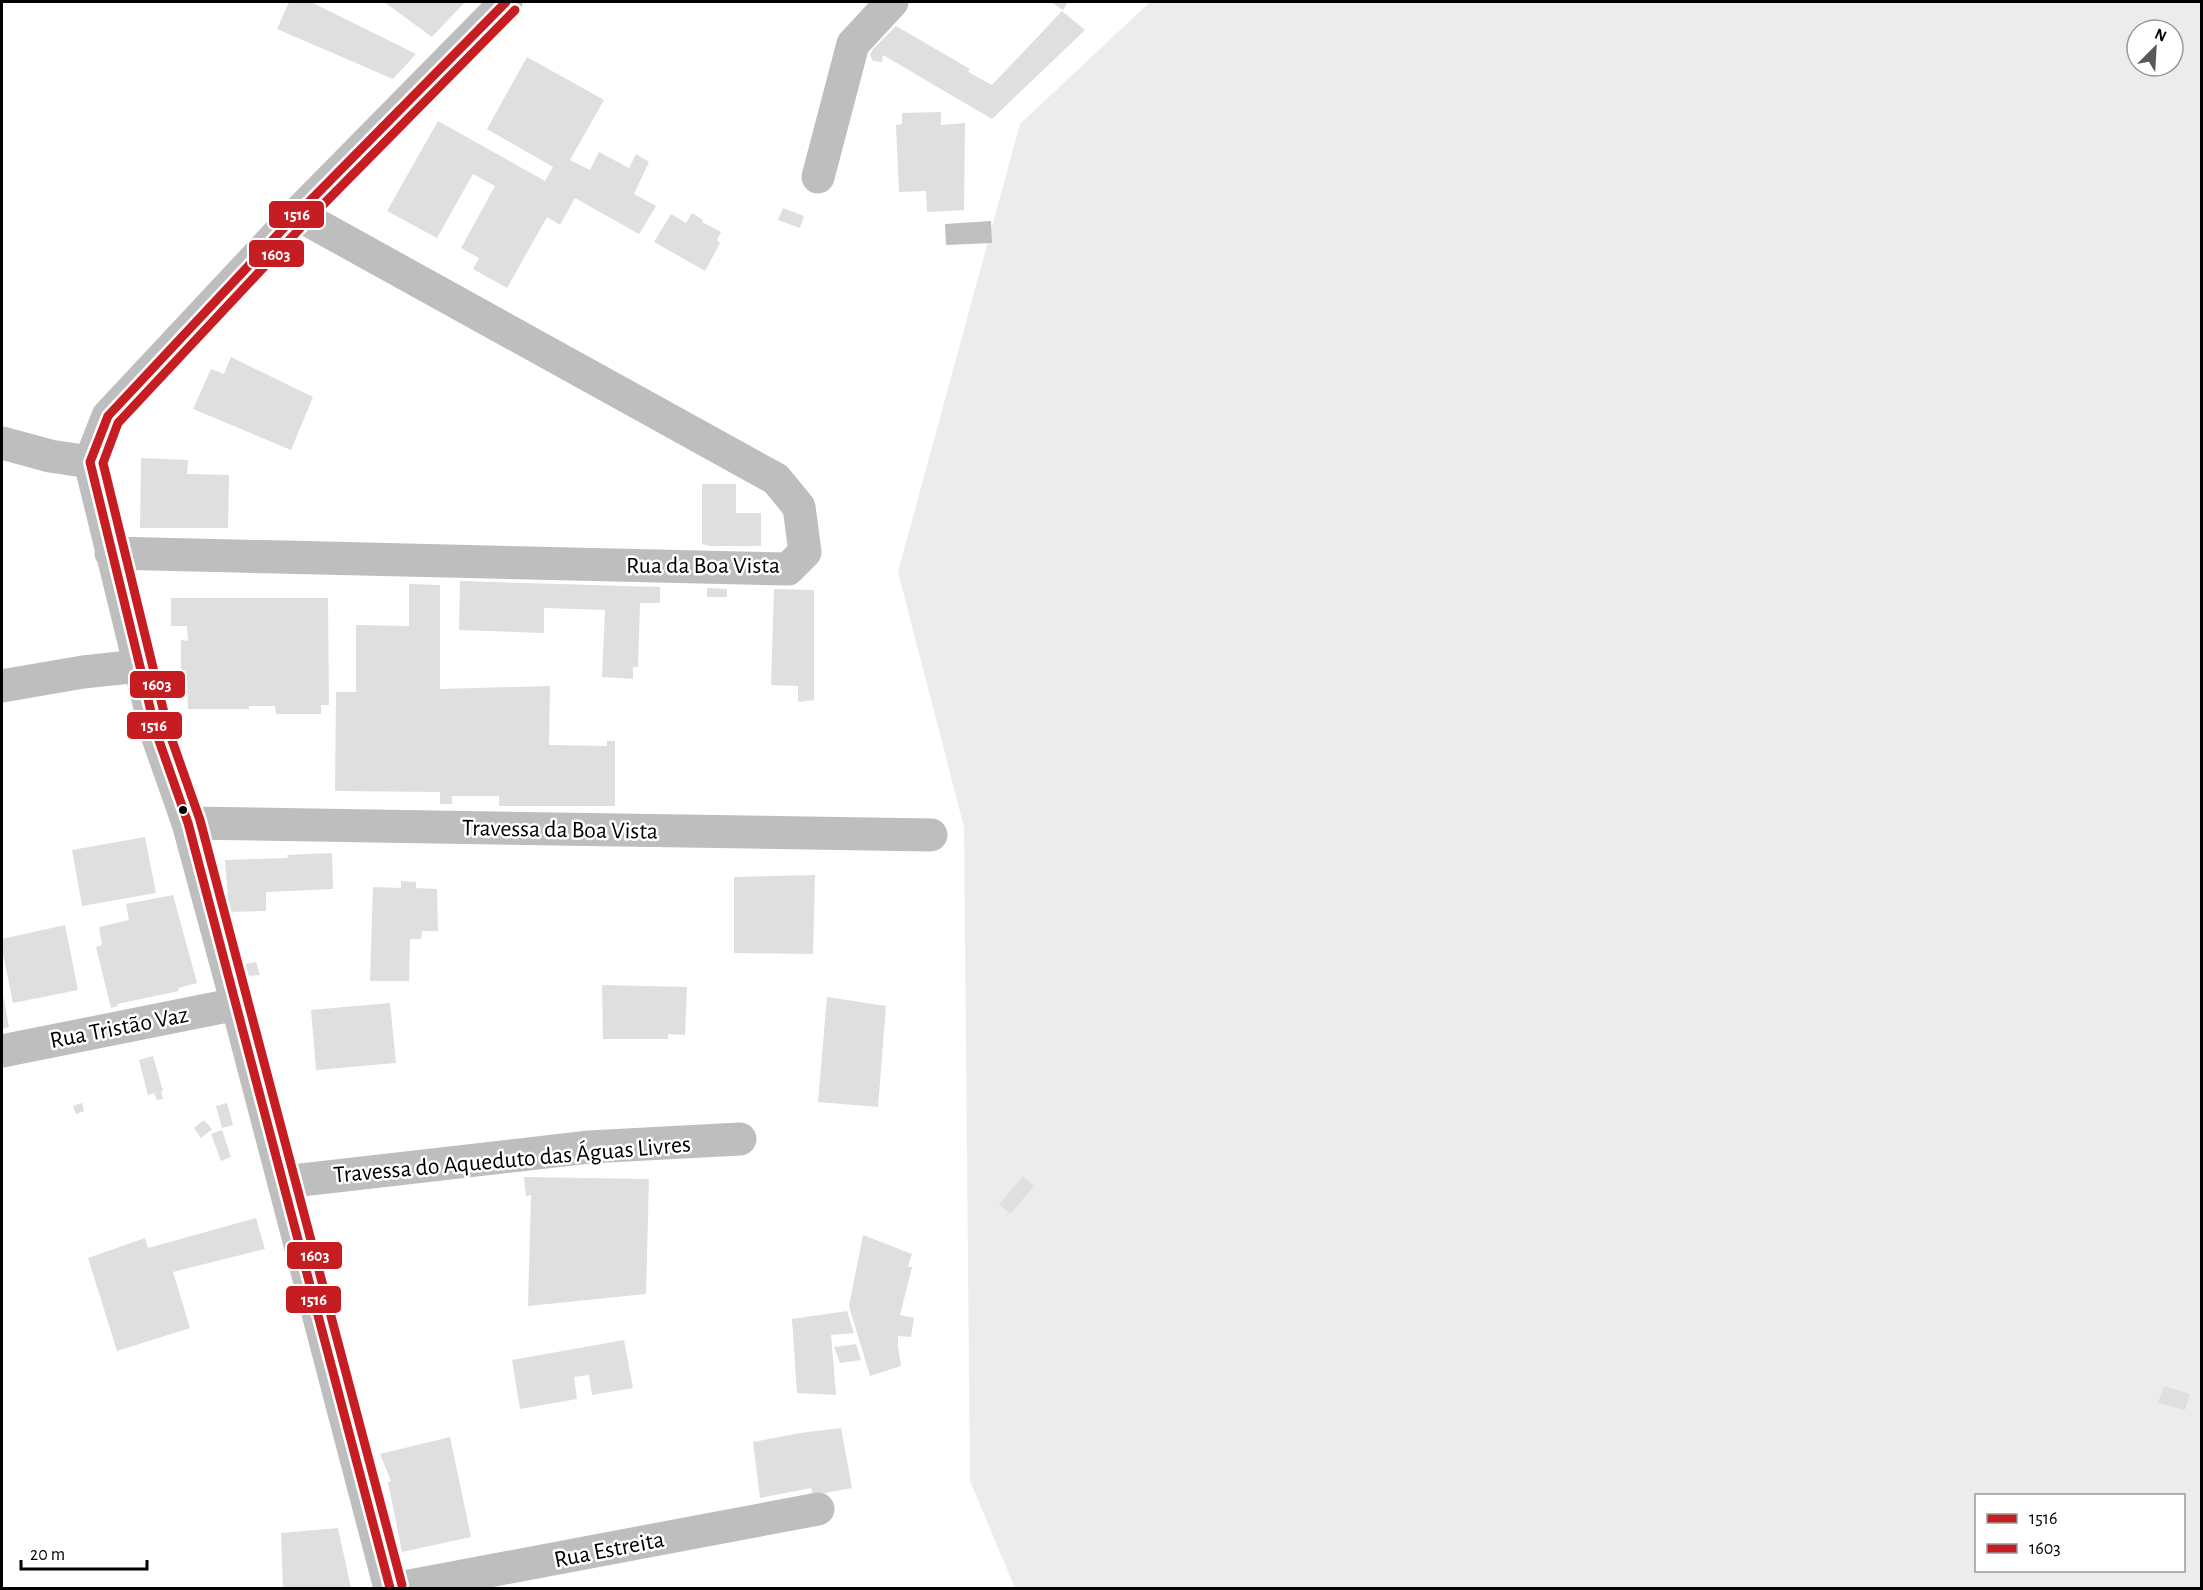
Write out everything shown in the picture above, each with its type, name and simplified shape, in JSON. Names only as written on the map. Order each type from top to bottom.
[{"type":"street","points":[[390,1588],[188,823],[156,732],[90,462],[108,416],[297,214],[506,2]]},
{"type":"street","points":[[818,177],[853,44],[892,2]]},
{"type":"street","name":"Rua da Boa Vista","points":[[111,554],[788,569],[805,552],[799,507],[776,479],[297,214]]},
{"type":"street","points":[[2,443],[50,456],[90,462]]},
{"type":"street","points":[[2,686],[83,672],[139,666]]},
{"type":"street","name":"Travessa da Boa Vista","points":[[188,823],[931,835]]},
{"type":"street","name":"Rua Tristão Vaz","points":[[2,1051],[237,1004]]},
{"type":"street","name":"Travessa do Aqueduto das Águas Livres","points":[[284,1182],[589,1147],[740,1139]]},
{"type":"street","name":"Rua Estreita","points":[[399,1588],[818,1509]]},
{"type":"shaded area","points":[[1150,2],[2201,2],[2201,1588],[1015,1588],[970,1481],[964,827],[898,572],[1020,124]]},
{"type":"shaded area","points":[[991,221],[992,243],[946,245],[945,224]]},
{"type":"building","points":[[289,2],[311,2],[416,54],[393,79],[277,29]]},
{"type":"building","points":[[384,2],[465,2],[432,37]]},
{"type":"building","points":[[1051,2],[1068,2],[1063,10]]},
{"type":"building","points":[[1062,11],[1085,30],[992,119],[883,55],[882,62],[873,61],[870,55],[896,26],[970,69],[968,72],[992,85]]},
{"type":"building","points":[[527,57],[604,100],[570,160],[590,170],[599,152],[629,168],[636,154],[649,162],[634,194],[656,206],[639,234],[575,198],[560,225],[547,217],[507,288],[473,269],[479,258],[461,248],[495,186],[473,174],[437,238],[387,211],[438,121],[545,181],[553,167],[487,129]]},
{"type":"building","points":[[941,112],[941,125],[965,123],[964,210],[927,212],[926,191],[899,192],[896,125],[902,124],[902,113]]},
{"type":"building","points":[[783,208],[804,216],[800,228],[778,220]]},
{"type":"building","points":[[692,213],[703,220],[702,222],[721,232],[717,240],[720,243],[705,271],[654,242],[671,214],[686,223]]},
{"type":"building","points":[[231,357],[313,397],[291,450],[193,409],[211,369],[224,374]]},
{"type":"building","points":[[141,458],[188,460],[187,474],[229,475],[228,528],[140,528]]},
{"type":"building","points":[[702,484],[736,484],[736,513],[761,513],[761,546],[702,544]]},
{"type":"building","points":[[460,581],[660,587],[660,603],[640,603],[638,667],[633,667],[633,679],[602,677],[605,610],[544,608],[544,633],[459,630]]},
{"type":"building","points":[[409,584],[440,585],[440,689],[550,686],[549,745],[607,746],[607,741],[615,741],[615,806],[499,806],[499,796],[452,796],[452,804],[440,804],[440,792],[335,791],[336,692],[356,692],[356,625],[409,626]]},
{"type":"building","points":[[707,588],[727,589],[727,597],[707,597]]},
{"type":"building","points":[[774,589],[814,590],[814,700],[798,702],[798,686],[771,685]]},
{"type":"building","points":[[171,598],[328,598],[329,705],[321,705],[321,714],[276,714],[275,706],[249,706],[249,709],[188,709],[187,682],[184,682],[184,675],[181,675],[181,640],[188,641],[187,626],[171,626]]},
{"type":"building","points":[[145,837],[156,893],[82,906],[72,850]]},
{"type":"building","points":[[332,853],[333,889],[266,892],[266,911],[229,912],[225,860],[288,858],[287,855]]},
{"type":"building","points":[[815,875],[813,954],[734,953],[734,877]]},
{"type":"building","points":[[401,881],[416,882],[416,888],[437,889],[438,931],[422,931],[421,939],[410,939],[409,981],[370,981],[373,887],[401,888]]},
{"type":"building","points":[[173,895],[197,983],[178,988],[179,991],[117,1004],[118,1006],[111,1008],[96,947],[102,945],[99,927],[129,920],[126,904]]},
{"type":"building","points":[[65,925],[78,990],[13,1003],[2,939]]},
{"type":"building","points":[[256,962],[260,975],[249,976],[245,964]]},
{"type":"building","points":[[602,985],[687,987],[685,1035],[668,1034],[668,1039],[603,1039]]},
{"type":"building","points":[[2,994],[9,1027],[2,1029]]},
{"type":"building","points":[[827,997],[886,1006],[878,1107],[818,1102]]},
{"type":"building","points":[[390,1003],[396,1063],[316,1070],[311,1010]]},
{"type":"building","points":[[153,1056],[163,1091],[161,1091],[163,1099],[157,1100],[154,1093],[148,1095],[139,1060]]},
{"type":"building","points":[[82,1103],[84,1111],[76,1114],[73,1106]]},
{"type":"building","points":[[227,1103],[233,1125],[222,1128],[216,1106]]},
{"type":"building","points":[[204,1120],[212,1129],[201,1138],[194,1128]]},
{"type":"building","points":[[222,1130],[231,1157],[221,1161],[211,1134]]},
{"type":"building","points":[[1023,1176],[1034,1186],[1010,1214],[999,1204]]},
{"type":"building","points":[[524,1177],[649,1179],[646,1294],[528,1306],[531,1195],[526,1196]]},
{"type":"building","points":[[256,1218],[265,1249],[173,1272],[190,1328],[117,1351],[88,1258],[145,1238],[148,1248]]},
{"type":"building","points":[[863,1235],[912,1254],[908,1267],[912,1267],[900,1315],[914,1318],[911,1337],[898,1336],[901,1366],[870,1376],[849,1306]]},
{"type":"building","points":[[847,1311],[854,1333],[831,1335],[836,1395],[797,1393],[792,1319]]},
{"type":"building","points":[[624,1340],[633,1388],[592,1395],[589,1375],[574,1377],[577,1399],[520,1409],[512,1360]]},
{"type":"building","points":[[856,1344],[861,1360],[840,1363],[834,1347]]},
{"type":"building","points":[[2164,1386],[2190,1394],[2185,1410],[2158,1403]]},
{"type":"building","points":[[841,1428],[852,1488],[813,1495],[811,1488],[760,1498],[753,1442]]},
{"type":"building","points":[[450,1437],[471,1537],[402,1552],[388,1482],[391,1481],[380,1454]]},
{"type":"building","points":[[338,1528],[351,1588],[283,1588],[281,1533]]},
{"type":"transit line","name":"1516","points":[[390,1588],[188,823],[156,732],[90,462],[108,416],[297,214],[506,2]]},
{"type":"transit line","name":"1603","points":[[402,1585],[200,820],[168,729],[103,463],[118,423],[306,222],[515,10]]}]
